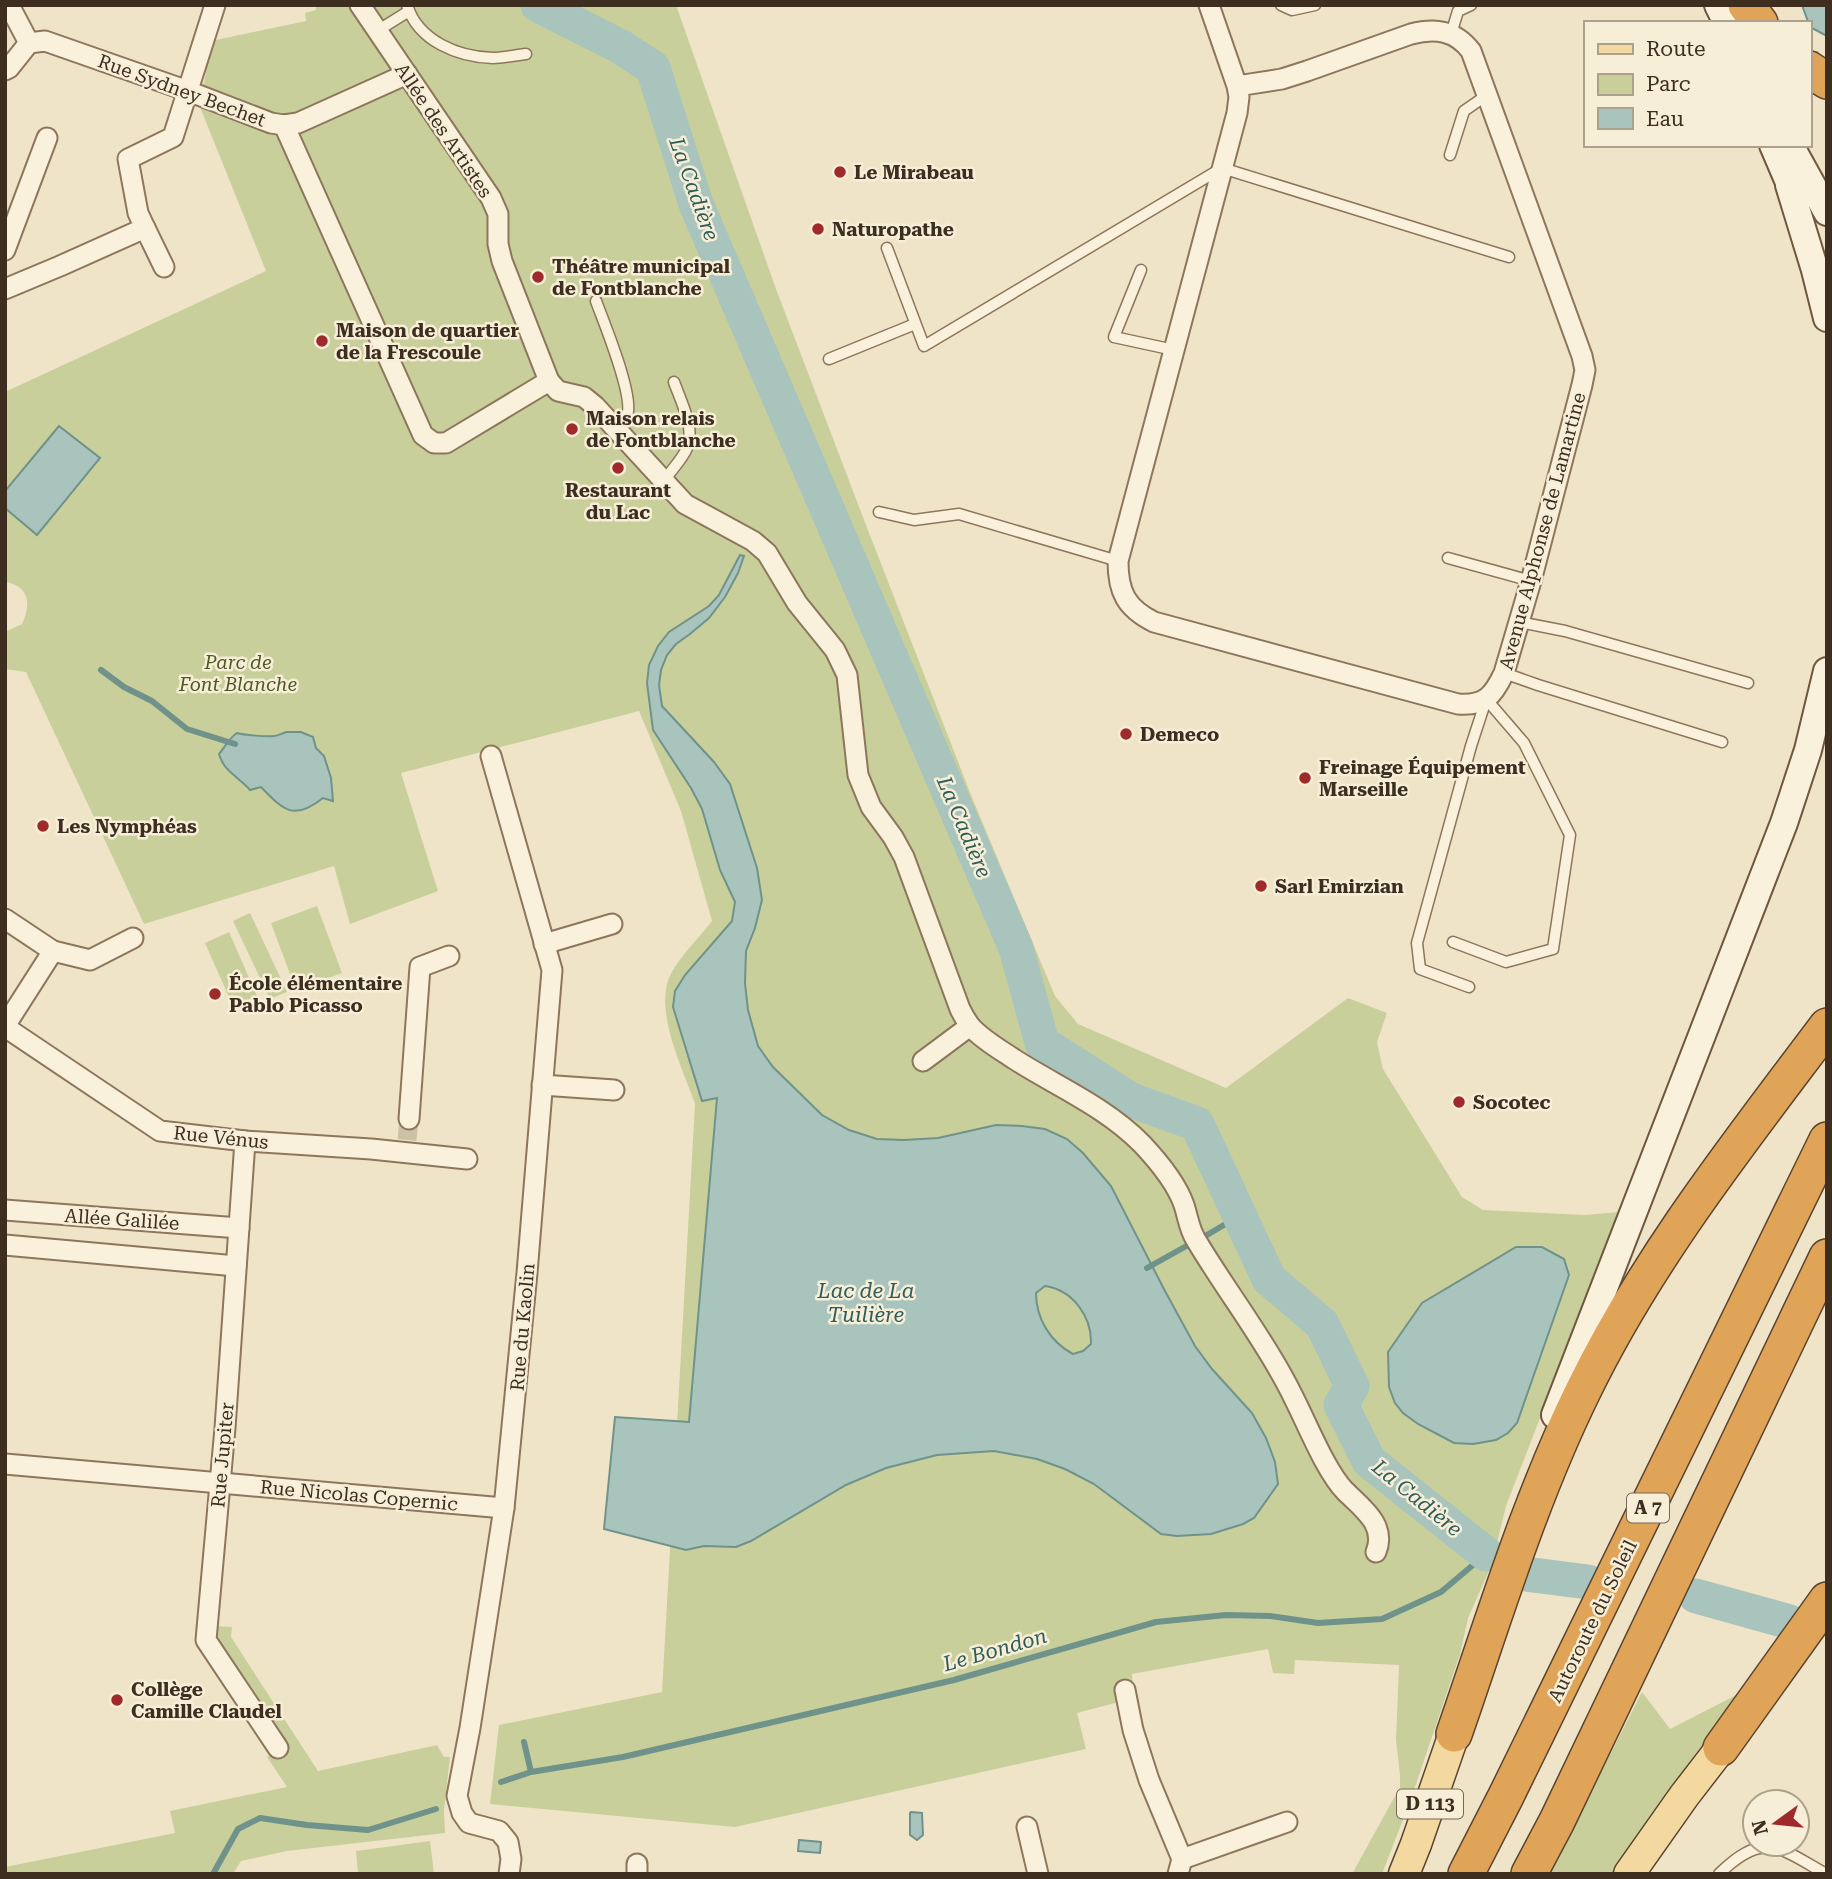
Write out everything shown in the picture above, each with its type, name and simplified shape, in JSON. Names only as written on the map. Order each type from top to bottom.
[{"type":"highway","points":[[1746,5],[1758,21]]},
{"type":"highway","points":[[1811,70],[1827,81]]},
{"type":"highway","points":[[1454,1734],[1506,1571],[1565,1430],[1613,1332],[1704,1191],[1827,1026]]},
{"type":"highway","name":"Autoroute du Soleil","points":[[1466,1874],[1507,1796],[1827,1140]]},
{"type":"highway","name":"A 7","points":[[1529,1874],[1563,1809],[1827,1257]]},
{"type":"highway","points":[[1721,1748],[1827,1600]]},
{"type":"main road","points":[[1717,5],[1724,21]]},
{"type":"main road","points":[[1774,147],[1789,185],[1827,261]]},
{"type":"main road","points":[[1791,147],[1827,212]]},
{"type":"main road","points":[[1789,185],[1827,318]]},
{"type":"main road","points":[[1506,1571],[1516,1521],[1552,1424],[1784,823],[1808,750],[1827,671]]},
{"type":"main road","points":[[1629,1874],[1721,1748],[1827,1622]]},
{"type":"main road","name":"D 113","points":[[1404,1874],[1454,1734]]},
{"type":"street","points":[[5,70],[29,43],[9,5]]},
{"type":"street","points":[[163,267],[138,213],[128,159],[173,136],[215,5]]},
{"type":"street","name":"Allée des Artistes","points":[[360,5],[494,206],[498,214],[498,244],[502,261],[549,381]]},
{"type":"street","points":[[1209,5],[1237,86],[1237,113],[1118,561],[1121,591],[1139,615],[1154,622],[1458,704],[1467,705],[1487,700]]},
{"type":"street","points":[[1237,86],[1307,72],[1410,34],[1423,31],[1451,34]]},
{"type":"street","name":"Avenue Alphonse de Lamartine","points":[[1451,34],[1464,42],[1471,51],[1585,370],[1531,581],[1504,673],[1487,700]]},
{"type":"street","name":"Rue Sydney Bechet","points":[[29,43],[45,41],[271,123],[284,125],[298,122],[407,74]]},
{"type":"street","points":[[284,125],[423,435],[434,443],[446,443],[549,381],[558,391],[584,397],[595,406],[685,504],[753,541],[767,553],[797,603],[835,650],[847,675],[858,775],[871,807],[904,857],[960,1009],[970,1026],[1008,1055],[1048,1081],[1077,1095],[1118,1123],[1140,1142],[1160,1165],[1184,1203],[1195,1237],[1284,1379],[1325,1462],[1343,1489],[1376,1523],[1379,1535],[1376,1552]]},
{"type":"street","points":[[5,250],[47,138]]},
{"type":"street","points":[[5,289],[145,228]]},
{"type":"street","name":"Rue du Kaolin","points":[[491,756],[552,970],[504,1508],[459,1805],[469,1822],[499,1831],[508,1842],[511,1858],[509,1874]]},
{"type":"street","points":[[5,919],[53,951],[90,960],[133,938]]},
{"type":"street","points":[[544,943],[612,925]]},
{"type":"street","points":[[5,1026],[53,951]]},
{"type":"street","points":[[409,1118],[420,967],[449,956]]},
{"type":"street","name":"Rue Vénus","points":[[5,1026],[160,1131],[245,1141],[407,1146],[467,1159]]},
{"type":"street","points":[[923,1061],[970,1026]]},
{"type":"street","points":[[542,1085],[614,1090]]},
{"type":"street","name":"Rue Jupiter","points":[[245,1141],[206,1640],[278,1748]]},
{"type":"street","name":"Allée Galilée","points":[[5,1210],[239,1228]]},
{"type":"street","name":"Allée Galilée","points":[[5,1245],[236,1266]]},
{"type":"street","name":"Rue Nicolas Copernic","points":[[5,1464],[504,1508]]},
{"type":"street","points":[[1125,1690],[1133,1730],[1180,1866],[1287,1822]]},
{"type":"street","points":[[1027,1827],[1038,1874]]},
{"type":"lane","points":[[1281,5],[1292,10],[1315,5]]},
{"type":"lane","points":[[1451,34],[1457,8],[1471,5]]},
{"type":"lane","points":[[377,31],[408,8],[422,32],[446,48],[471,56],[495,58],[526,54]]},
{"type":"lane","points":[[1450,155],[1464,111],[1487,95]]},
{"type":"lane","points":[[887,248],[923,346],[1222,169],[1509,257]]},
{"type":"lane","points":[[1141,270],[1114,337],[1174,350]]},
{"type":"lane","points":[[596,301],[628,400],[627,416],[616,429]]},
{"type":"lane","points":[[829,359],[915,324]]},
{"type":"lane","points":[[664,481],[687,448],[690,439],[690,429],[674,382]]},
{"type":"lane","points":[[879,512],[914,520],[959,514],[1118,561]]},
{"type":"lane","points":[[1447,558],[1531,581]]},
{"type":"lane","points":[[1519,622],[1564,631],[1748,683]]},
{"type":"lane","points":[[1504,673],[1722,742]]},
{"type":"lane","points":[[1453,942],[1506,962],[1553,949],[1570,835],[1524,743],[1487,700]]},
{"type":"lane","points":[[1469,987],[1420,969],[1417,943],[1471,746],[1487,700]]},
{"type":"lane","points":[[1719,1874],[1752,1849],[1766,1846],[1779,1847],[1826,1874]]},
{"type":"green space","name":"Parc de Font Blanche","points":[[316,5],[676,5],[776,289],[866,525],[971,795],[1055,996],[1078,1024],[1226,1088],[1348,998],[1387,1013],[1377,1042],[1383,1069],[1462,1197],[1483,1210],[1585,1215],[1620,1212],[1506,1506],[1492,1564],[1468,1618],[1460,1654],[1411,1799],[1382,1874],[1352,1874],[1400,1787],[1396,1740],[1399,1665],[1295,1660],[1294,1674],[1273,1673],[1268,1649],[1132,1674],[1134,1698],[1077,1713],[1086,1749],[735,1827],[490,1804],[499,1725],[662,1692],[695,1104],[672,1041],[665,1008],[666,992],[669,978],[677,963],[712,921],[681,811],[639,711],[401,773],[438,891],[350,924],[334,866],[144,924],[26,672],[5,669],[5,632],[22,624],[27,603],[24,592],[5,582],[5,392],[266,271],[200,107],[211,41],[306,21],[305,13],[316,10]]},
{"type":"green space","points":[[317,906],[342,973],[296,990],[271,923]]},
{"type":"green space","points":[[250,913],[287,992],[270,999],[233,921]]},
{"type":"green space","points":[[229,932],[257,996],[233,1006],[205,943]]},
{"type":"green space","points":[[215,1626],[232,1627],[231,1637],[318,1771],[437,1745],[444,1757],[450,1757],[444,1810],[445,1833],[287,1851],[241,1861],[233,1874],[5,1874],[5,1867],[175,1833],[170,1811],[287,1787],[267,1757],[288,1744],[214,1638]]},
{"type":"green space","points":[[1750,1688],[1615,1874],[1549,1874],[1642,1692],[1670,1729]]},
{"type":"green space","points":[[430,1841],[434,1874],[358,1874],[356,1851]]},
{"type":"water","points":[[1802,5],[1827,5],[1827,36],[1811,28],[1811,21],[1808,21]]},
{"type":"water","points":[[59,426],[100,458],[37,535],[5,508],[5,491]]},
{"type":"water","name":"Lac de La Tuilière","points":[[740,555],[744,556],[725,597],[709,618],[676,644],[667,655],[659,685],[662,706],[714,762],[730,784],[757,868],[762,900],[746,951],[745,983],[748,1010],[758,1046],[773,1067],[822,1115],[849,1130],[877,1139],[904,1140],[938,1138],[996,1125],[1022,1126],[1045,1129],[1067,1139],[1083,1153],[1111,1186],[1195,1346],[1252,1413],[1266,1438],[1275,1462],[1278,1484],[1254,1518],[1211,1534],[1161,1534],[1094,1484],[1065,1469],[1037,1459],[994,1451],[937,1455],[886,1468],[846,1485],[751,1541],[736,1547],[704,1546],[686,1550],[604,1529],[615,1417],[689,1422],[717,1098],[702,1101],[673,1007],[675,991],[685,975],[732,921],[735,902],[720,870],[702,809],[653,730],[647,683],[649,665],[658,646],[669,632],[709,606],[719,595]],"holes":[[[1045,1286],[1072,1299],[1084,1315],[1091,1344],[1083,1351],[1073,1354],[1065,1349],[1051,1336],[1042,1320],[1036,1293]]]},
{"type":"water","points":[[286,732],[301,732],[313,737],[316,748],[324,756],[331,778],[333,801],[323,798],[304,809],[290,810],[276,802],[261,787],[250,790],[221,760],[219,754],[237,733],[276,736]]},
{"type":"water","points":[[1516,1247],[1542,1247],[1564,1259],[1569,1275],[1517,1423],[1508,1433],[1496,1440],[1473,1444],[1454,1443],[1418,1424],[1395,1403],[1389,1387],[1388,1352],[1422,1303]]},
{"type":"water","points":[[911,1812],[922,1813],[923,1835],[917,1840],[910,1835]]},
{"type":"water","points":[[799,1840],[821,1842],[820,1853],[798,1851]]},
{"type":"waterway","name":"La Cadière","points":[[538,5],[621,47],[653,68],[696,204],[1016,948],[1042,1043],[1131,1100],[1197,1124],[1269,1279],[1322,1324],[1352,1386],[1341,1405],[1369,1461],[1486,1554]]},
{"type":"waterway","points":[[101,670],[124,687],[152,701],[187,729],[235,744]]},
{"type":"waterway","points":[[1207,1235],[1239,1216]]},
{"type":"waterway","points":[[1147,1268],[1190,1244]]},
{"type":"waterway","name":"Le Bondon","points":[[501,1782],[531,1772],[623,1757],[954,1680],[1156,1622],[1226,1615],[1270,1616],[1318,1623],[1382,1619],[1441,1592],[1486,1554]]},
{"type":"waterway","name":"La Cadière","points":[[1526,1574],[1588,1582]]},
{"type":"waterway","name":"La Cadière","points":[[1696,1596],[1790,1622]]},
{"type":"waterway","points":[[524,1742],[531,1772]]},
{"type":"waterway","name":"Le Bondon","points":[[213,1874],[238,1829],[260,1818],[368,1830],[436,1809]]},
{"type":"tunnel","points":[[407,1140],[409,1119]]},
{"type":"place","name":"Le Mirabeau","points":[[840,172]]},
{"type":"place","name":"Naturopathe","points":[[818,229]]},
{"type":"place","name":"Théâtre municipal de Fontblanche","points":[[538,277]]},
{"type":"place","name":"Maison de quartier de la Frescoule","points":[[322,341]]},
{"type":"place","name":"Maison relais de Fontblanche","points":[[572,429]]},
{"type":"place","name":"Restaurant du Lac","points":[[618,468]]},
{"type":"place","name":"Demeco","points":[[1126,734]]},
{"type":"place","name":"Freinage Équipement Marseille","points":[[1305,778]]},
{"type":"place","name":"Les Nymphéas","points":[[43,826]]},
{"type":"place","name":"Sarl Emirzian","points":[[1261,886]]},
{"type":"place","name":"École élémentaire Pablo Picasso","points":[[215,994]]},
{"type":"place","name":"Socotec","points":[[1459,1102]]},
{"type":"place","name":"Collège Camille Claudel","points":[[117,1700]]}]
